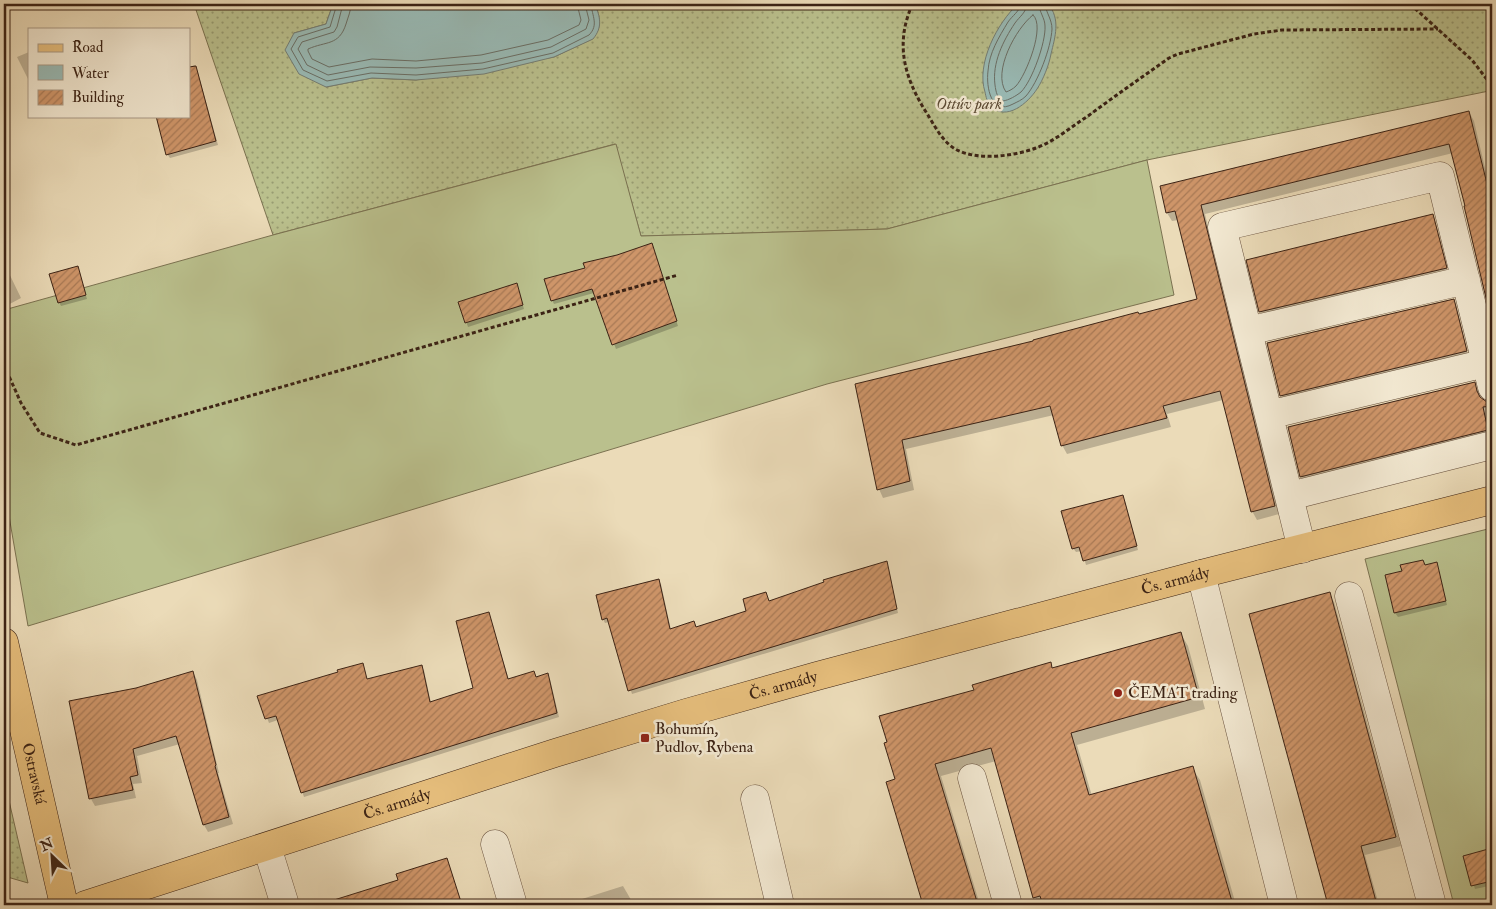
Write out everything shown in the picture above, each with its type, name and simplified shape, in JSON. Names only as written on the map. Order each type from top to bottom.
[{"type":"main road","name":"Čs. armády","points":[[85,905],[555,753],[686,713],[817,676],[1201,574],[1492,500]]},
{"type":"main road","name":"Ostravská","points":[[4,642],[64,905]]},
{"type":"lane","points":[[1269,415],[1489,375],[1440,176],[1222,227],[1302,548]]},
{"type":"lane","points":[[1248,331],[1466,280]]},
{"type":"lane","points":[[1290,496],[1492,445]]},
{"type":"lane","points":[[1201,574],[1284,905]]},
{"type":"lane","points":[[1349,596],[1432,905]]},
{"type":"lane","points":[[972,778],[1008,905]]},
{"type":"lane","points":[[755,799],[780,905]]},
{"type":"lane","points":[[494,844],[513,905]]},
{"type":"lane","points":[[266,847],[285,905]]},
{"type":"path","points":[[912,4],[904,32],[904,61],[910,83],[921,104],[942,137],[957,150],[970,154],[995,156],[1018,153],[1058,137],[1169,58],[1178,54],[1254,34],[1282,30],[1438,29]]},
{"type":"path","points":[[1410,4],[1472,60],[1492,86]]},
{"type":"path","points":[[4,365],[22,403],[40,434],[76,444],[678,275]]},
{"type":"green space","name":"Ottúv park","points":[[194,4],[333,4],[326,24],[294,33],[326,87],[372,78],[416,80],[554,57],[592,39],[598,30],[600,22],[595,4],[1492,4],[1492,94],[1489,91],[1147,160],[887,229],[641,236],[615,144],[273,235]]},
{"type":"green space","points":[[616,144],[641,236],[887,229],[1147,160],[1174,295],[827,384],[28,626],[4,487],[4,310],[273,235]]},
{"type":"green space","points":[[1492,528],[1492,905],[1454,905],[1365,559]]},
{"type":"green space","points":[[4,779],[28,883],[4,876]]},
{"type":"water","points":[[333,4],[595,4],[599,26],[593,39],[554,57],[484,74],[416,80],[372,78],[326,87],[299,74],[285,50],[294,33],[326,24]]},
{"type":"water","points":[[1018,4],[1048,4],[1055,16],[1056,28],[1047,68],[1037,89],[1022,105],[1016,109],[1003,112],[991,106],[988,101],[983,81],[983,69],[990,45],[996,33],[1010,12]]},
{"type":"building","points":[[196,66],[216,141],[166,155],[157,118],[190,118],[190,67]]},
{"type":"building","points":[[1469,111],[1492,204],[1492,323],[1449,144],[1201,205],[1275,506],[1251,512],[1220,391],[1163,406],[1167,418],[1061,446],[1050,406],[902,440],[910,481],[877,490],[855,384],[1033,341],[1138,312],[1139,314],[1197,299],[1175,211],[1166,213],[1160,186]]},
{"type":"building","points":[[1433,214],[1447,268],[1259,312],[1246,260]]},
{"type":"building","points":[[652,243],[677,321],[612,345],[592,289],[551,301],[544,279],[585,268],[583,263],[617,255]]},
{"type":"building","points":[[78,266],[86,295],[58,303],[49,274]]},
{"type":"building","points":[[517,283],[523,305],[465,323],[458,302]]},
{"type":"building","points":[[1454,299],[1467,351],[1280,396],[1267,343]]},
{"type":"building","points":[[1475,382],[1480,397],[1487,402],[1492,402],[1492,406],[1483,407],[1488,430],[1300,477],[1288,427]]},
{"type":"building","points":[[1123,495],[1137,546],[1083,561],[1079,547],[1072,549],[1061,511]]},
{"type":"building","points":[[1423,560],[1425,565],[1437,562],[1446,601],[1394,613],[1385,575],[1402,571],[1400,565]]},
{"type":"building","points":[[887,561],[897,609],[628,691],[607,618],[602,620],[596,595],[659,579],[670,629],[694,621],[696,627],[746,611],[743,599],[766,592],[769,601],[824,582],[823,580]]},
{"type":"building","points":[[1330,592],[1396,837],[1361,846],[1377,905],[1328,905],[1249,614]]},
{"type":"building","points":[[489,612],[508,679],[534,671],[536,677],[548,673],[557,713],[301,793],[276,716],[265,719],[257,696],[363,663],[367,679],[422,665],[430,702],[473,688],[456,621]]},
{"type":"building","points":[[1181,632],[1199,697],[1071,733],[1089,795],[1193,766],[1233,905],[1043,905],[1040,896],[1033,898],[991,748],[935,764],[978,905],[923,905],[886,782],[895,779],[884,743],[887,742],[879,716],[974,690],[972,685],[1051,662],[1052,668]]},
{"type":"building","points":[[193,671],[229,817],[203,825],[176,736],[133,749],[138,775],[130,777],[133,790],[89,799],[69,701],[136,688]]},
{"type":"building","points":[[1492,848],[1492,881],[1471,886],[1463,856]]},
{"type":"building","points":[[447,858],[462,905],[334,905],[334,900],[398,880],[396,874]]},
{"type":"place","name":"ČEMAT trading","points":[[1118,693]]},
{"type":"place","name":"Bohumín, Pudlov, Rybena","points":[[645,738]]}]
